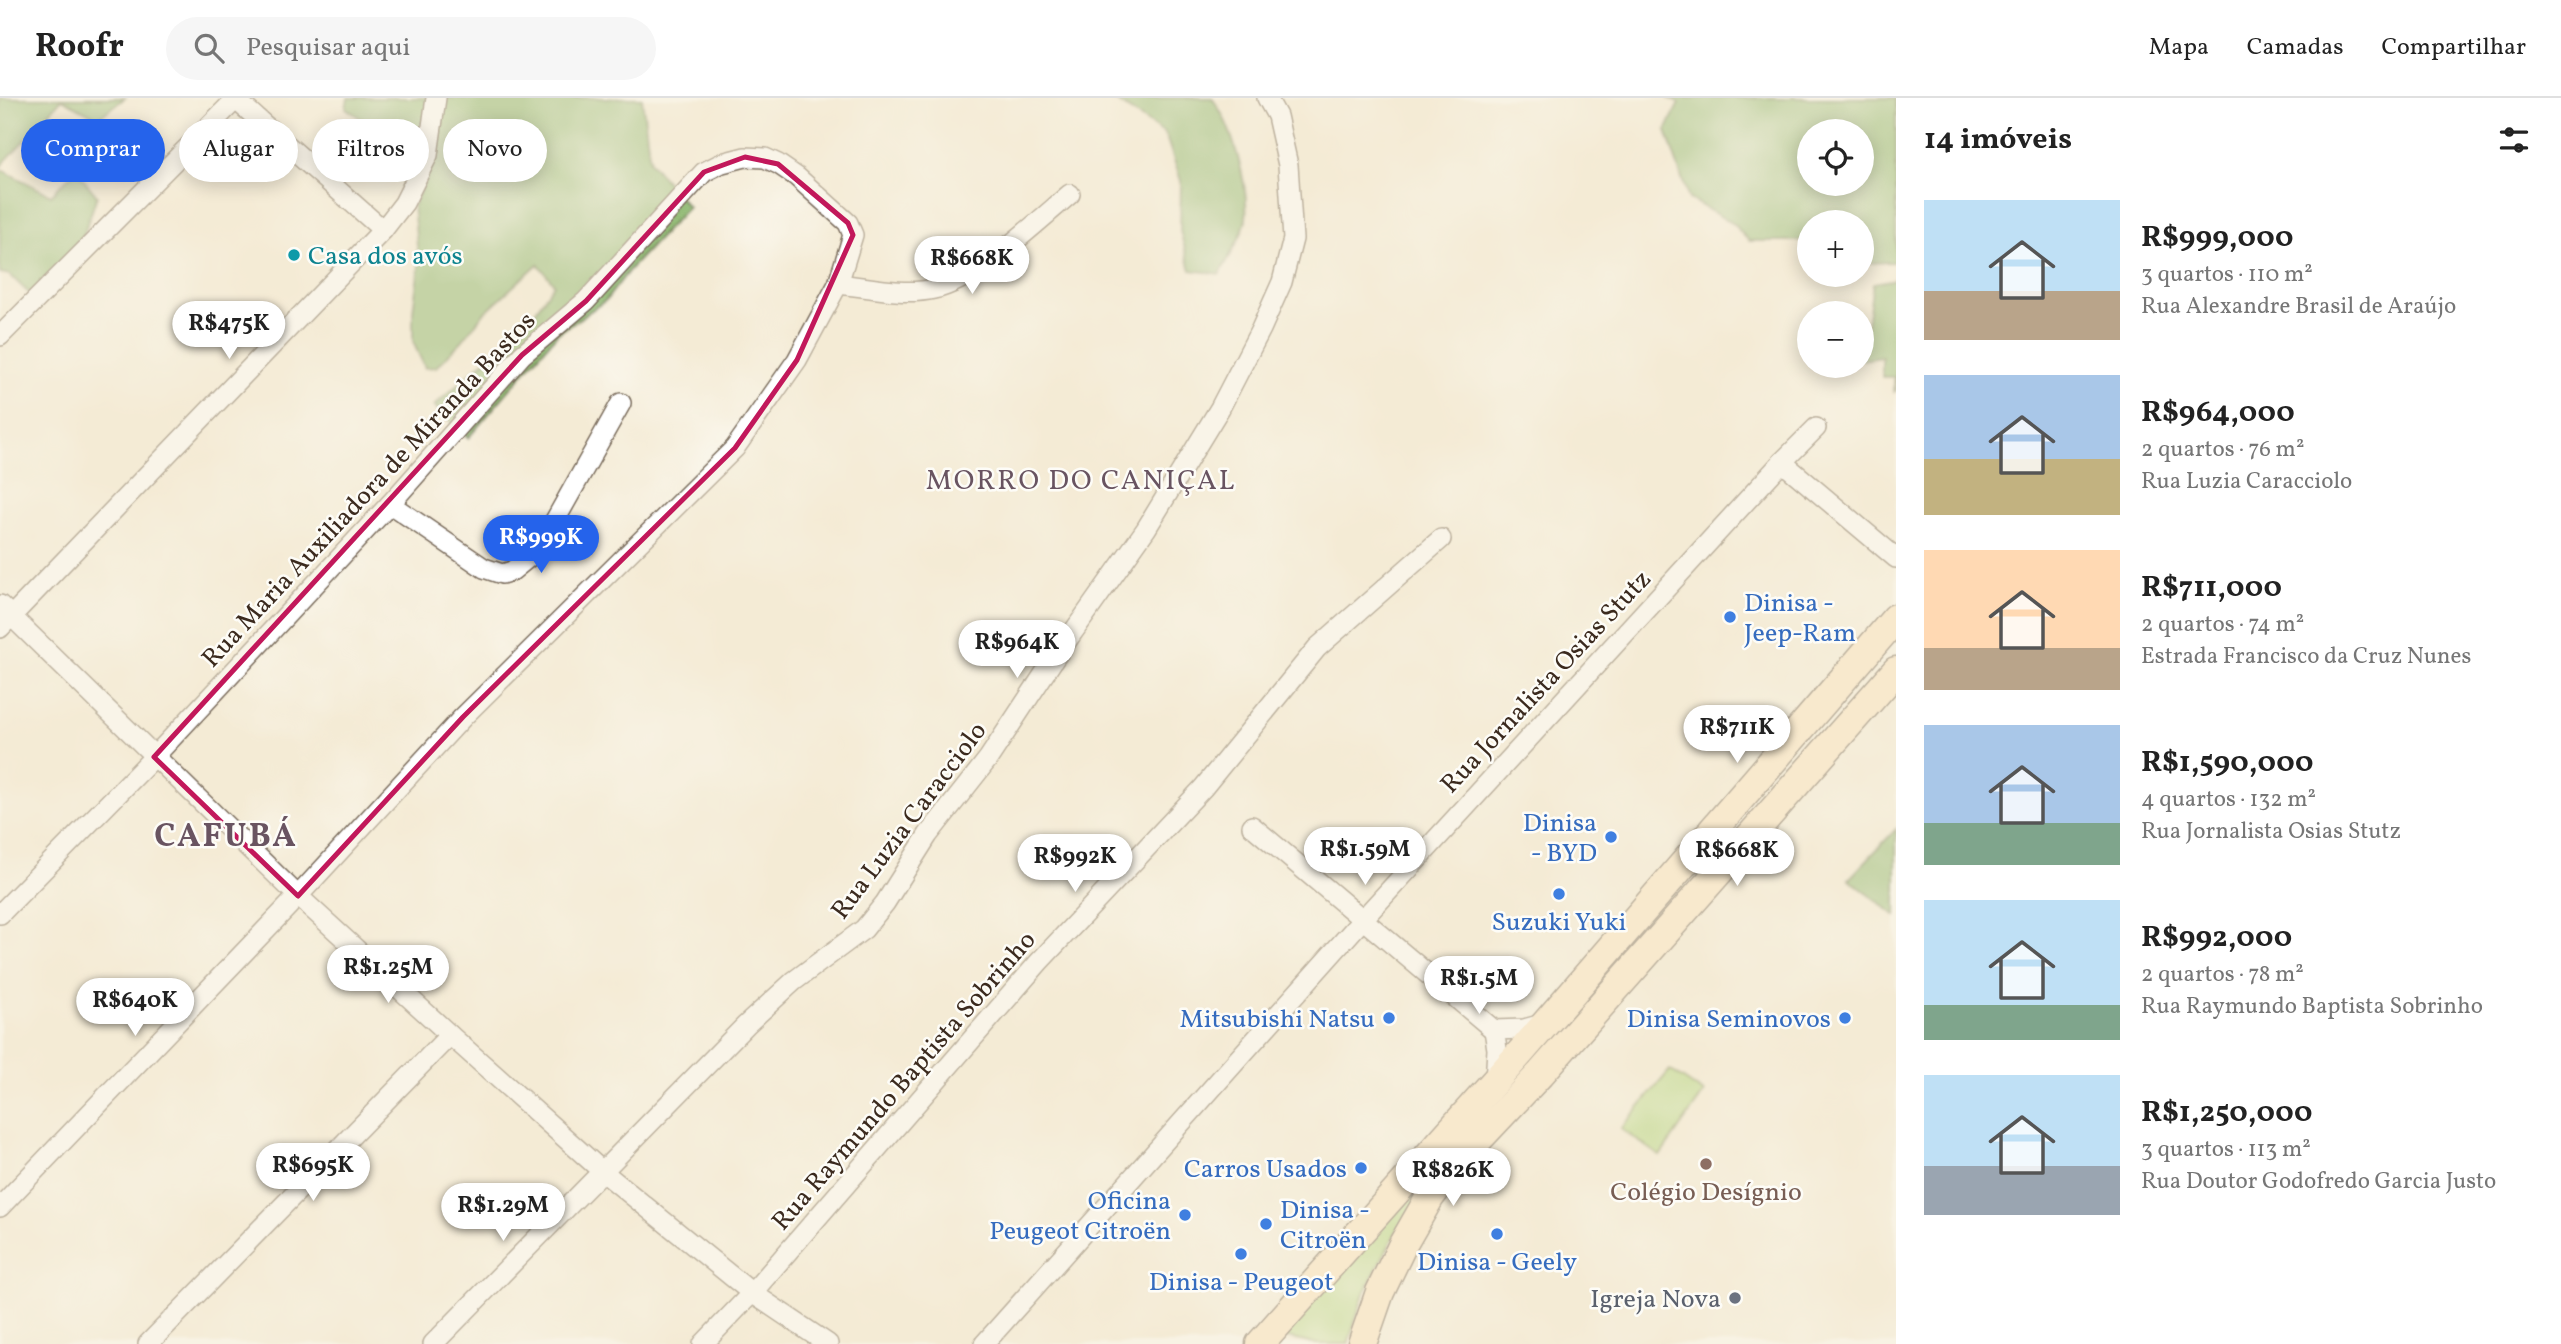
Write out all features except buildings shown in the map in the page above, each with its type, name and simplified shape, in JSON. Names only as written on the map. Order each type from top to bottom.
[{"type":"main road","points":[[1260,1344],[1547,1023],[1896,618]]},
{"type":"main road","points":[[1362,1344],[1380,1292],[1403,1244],[1430,1197],[1457,1162],[1550,1062],[1896,671]]},
{"type":"street","points":[[436,98],[428,155],[404,204],[383,230],[4,616],[298,896],[603,1171],[752,1293],[828,1344]]},
{"type":"street","name":"Rua Luzia Caracciolo","points":[[433,1344],[772,1000],[864,929],[885,903],[928,835],[988,759],[1054,659],[1146,530],[1220,408],[1282,282],[1293,239],[1288,165],[1277,116],[1267,98]]},
{"type":"street","points":[[0,336],[236,99],[383,230]]},
{"type":"street","name":"Rua Maria Auxiliadora de Miranda Bastos","points":[[0,914],[154,757],[390,504],[522,355],[586,301],[704,172],[722,163],[745,157],[765,158],[778,164],[821,197],[848,223],[853,235],[838,284]]},
{"type":"street","points":[[0,1207],[298,896],[463,718],[735,448],[797,360],[838,284],[902,292],[935,289],[959,280],[1010,245],[1070,194]]},
{"type":"street","points":[[390,504],[484,568],[502,575],[512,571],[539,549],[621,403]]},
{"type":"street","name":"Rua Jornalista Osias Stutz","points":[[984,1344],[1363,919],[1816,428]]},
{"type":"street","points":[[1782,462],[1896,558]]},
{"type":"street","name":"Rua Raymundo Baptista Sobrinho","points":[[703,1344],[752,1293],[1040,962],[1203,788],[1317,648],[1441,539]]},
{"type":"street","points":[[1252,826],[1494,1030],[1497,1049],[1495,1082]]},
{"type":"street","points":[[1494,1030],[1524,1029],[1547,1023]]},
{"type":"street","points":[[148,1344],[450,1035]]},
{"type":"highlighted area","points":[[745,157],[778,164],[848,223],[853,235],[797,360],[735,448],[463,717],[298,896],[154,757],[522,355],[586,301],[704,172]]},
{"type":"green space","points":[[0,98],[125,98],[98,118],[62,99],[44,119],[21,119],[21,144],[0,167]]},
{"type":"green space","points":[[348,98],[642,98],[650,162],[688,207],[630,269],[606,300],[557,334],[468,438],[434,406],[528,322],[554,284],[538,264],[484,313],[462,341],[436,367],[425,368],[413,342],[413,311],[419,266],[413,206],[424,182],[429,182],[429,119],[361,119],[346,108]]},
{"type":"green space","points":[[1106,98],[1212,98],[1226,123],[1238,156],[1246,205],[1242,232],[1220,274],[1191,270],[1180,231],[1181,181],[1165,134],[1117,102]]},
{"type":"green space","points":[[1668,98],[1896,98],[1896,262],[1874,263],[1874,210],[1797,210],[1797,241],[1749,241],[1732,223],[1689,199],[1666,131],[1679,103]]},
{"type":"green space","points":[[0,169],[51,195],[64,182],[86,182],[97,196],[79,249],[35,299],[10,275],[0,273]]},
{"type":"green space","points":[[1896,279],[1894,392],[1894,377],[1882,377],[1882,357],[1874,358],[1874,301],[1870,301],[1874,283]]},
{"type":"green space","points":[[1896,829],[1896,916],[1849,879]]},
{"type":"green space","points":[[1670,1070],[1704,1093],[1660,1156],[1621,1129]]},
{"type":"green space","points":[[1451,1146],[1394,1236],[1364,1293],[1348,1344],[1314,1344],[1278,1336]]},
{"type":"place","name":"Casa dos avós","points":[[294,255]]},
{"type":"place","name":"Dinisa - Jeep-Ram","points":[[1730,617]]},
{"type":"place","name":"Dinisa - BYD","points":[[1611,837]]},
{"type":"place","name":"Suzuki Yuki","points":[[1559,894]]},
{"type":"place","name":"Mitsubishi Natsu","points":[[1389,1018]]},
{"type":"place","name":"Dinisa Seminovos","points":[[1845,1018]]},
{"type":"place","name":"Colégio Desígnio","points":[[1706,1164]]},
{"type":"place","name":"Carros Usados","points":[[1361,1168]]},
{"type":"place","name":"Oficina Peugeot Citroën","points":[[1185,1215]]},
{"type":"place","name":"Dinisa - Citroën","points":[[1266,1224]]},
{"type":"place","name":"Dinisa - Geely","points":[[1497,1234]]},
{"type":"place","name":"Dinisa - Peugeot","points":[[1241,1254]]},
{"type":"place","name":"Igreja Nova","points":[[1735,1298]]},
{"type":"district","name":"MORRO DO CANIÇAL","points":[[1081,479]]},
{"type":"district","name":"CAFUBÁ","points":[[226,834]]}]
